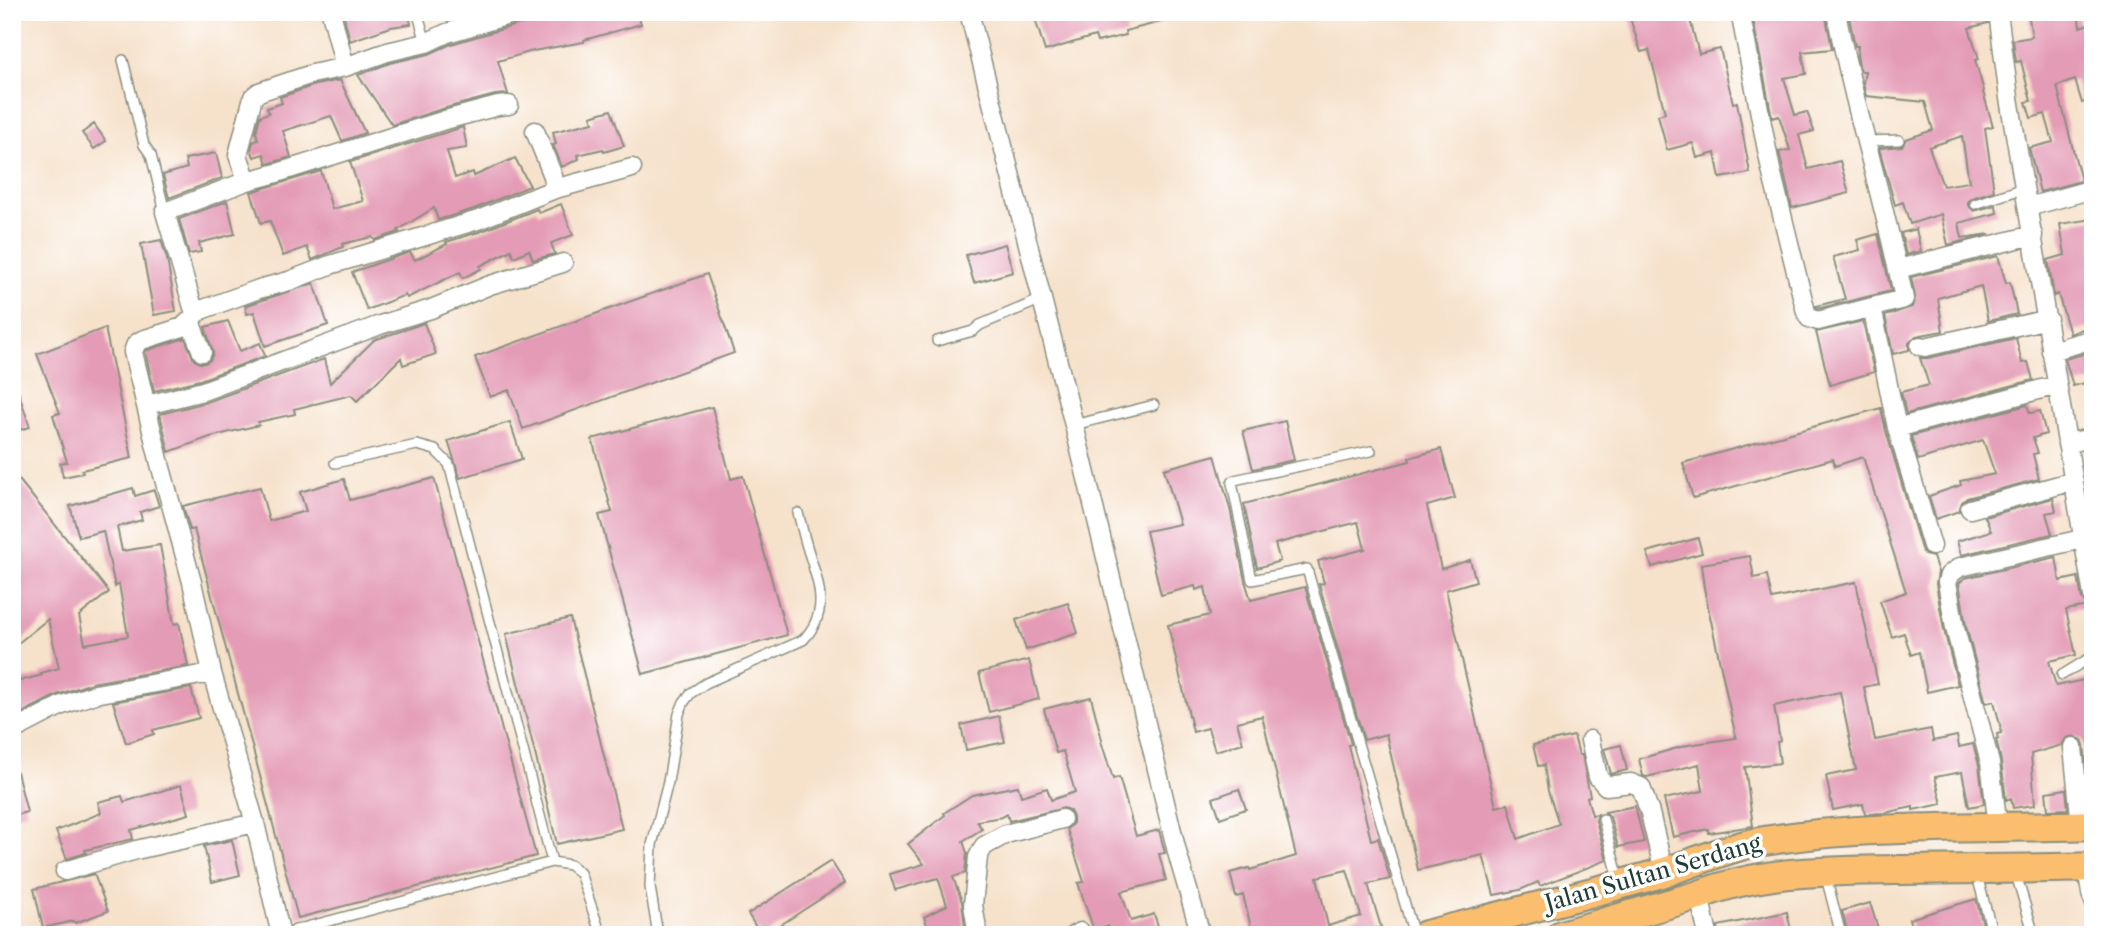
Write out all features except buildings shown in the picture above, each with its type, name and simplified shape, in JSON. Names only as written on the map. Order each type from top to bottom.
[{"type":"highway","name":"Jalan Sultan Serdang","points":[[1426,935],[1620,885],[1762,841],[1868,831],[2087,825]]},
{"type":"highway","name":"Jalan Sultan Serdang","points":[[1561,935],[1716,889],[1811,872],[2087,867]]},
{"type":"street","points":[[331,12],[345,67]]},
{"type":"street","points":[[247,181],[238,155],[253,97],[263,90],[387,52],[426,43],[447,33],[519,12]]},
{"type":"street","points":[[969,12],[1074,425],[1178,856],[1201,935]]},
{"type":"street","points":[[1740,12],[1771,170],[1807,316],[1818,321],[1904,299],[1867,141],[1846,71],[1836,12]]},
{"type":"street","points":[[1998,12],[2009,98],[2093,596]]},
{"type":"street","points":[[202,352],[165,212],[247,181],[445,120],[509,105]]},
{"type":"street","points":[[535,131],[553,176],[555,189]]},
{"type":"street","points":[[288,932],[212,673],[192,582],[133,352],[136,344],[179,328],[193,318],[259,289],[478,219],[555,189],[632,168]]},
{"type":"street","points":[[2028,207],[2093,189]]},
{"type":"street","points":[[1898,269],[2033,235]]},
{"type":"street","points":[[147,405],[203,391],[490,285],[563,263]]},
{"type":"street","points":[[1872,307],[1897,428],[1932,546]]},
{"type":"street","points":[[1920,346],[2048,318]]},
{"type":"street","points":[[2052,351],[2093,339]]},
{"type":"street","points":[[1897,428],[2057,385]]},
{"type":"street","points":[[2067,444],[2093,437]]},
{"type":"street","points":[[1970,509],[2074,481]]},
{"type":"street","points":[[1998,827],[1990,763],[1955,628],[1947,582],[1949,575],[1960,567],[2082,539]]},
{"type":"street","points":[[12,731],[62,705],[95,695],[212,673]]},
{"type":"street","points":[[1590,740],[1598,777],[1602,783],[1606,786],[1631,783],[1642,787],[1664,872]]},
{"type":"street","points":[[2073,747],[2087,825]]},
{"type":"street","points":[[978,935],[973,905],[978,857],[984,846],[1006,834],[1062,819]]},
{"type":"street","points":[[65,871],[136,850],[255,823]]},
{"type":"street","points":[[1699,895],[1708,935]]},
{"type":"lane","points":[[418,14],[426,43]]},
{"type":"lane","points":[[123,60],[144,145],[151,155],[165,212]]},
{"type":"lane","points":[[1867,141],[1899,140]]},
{"type":"lane","points":[[1975,204],[2025,188]]},
{"type":"lane","points":[[937,341],[973,331],[980,325],[1042,299]]},
{"type":"lane","points":[[1074,425],[1154,405]]},
{"type":"lane","points":[[335,463],[417,445],[435,450],[449,464],[552,862]]},
{"type":"lane","points":[[1371,451],[1234,480],[1232,483],[1252,580],[1307,569],[1414,935]]},
{"type":"lane","points":[[659,935],[650,887],[652,845],[668,782],[679,714],[684,702],[691,693],[706,683],[803,640],[817,621],[820,606],[819,586],[798,513]]},
{"type":"lane","points":[[2062,676],[2093,656]]},
{"type":"lane","points":[[1603,819],[1620,885]]},
{"type":"lane","points":[[288,932],[552,862],[570,865],[580,873],[601,935]]},
{"type":"lane","points":[[2087,867],[2087,897],[2093,911]]},
{"type":"lane","points":[[1975,869],[1993,935]]},
{"type":"lane","points":[[2014,870],[2034,935]]},
{"type":"lane","points":[[1824,872],[1841,935]]}]
